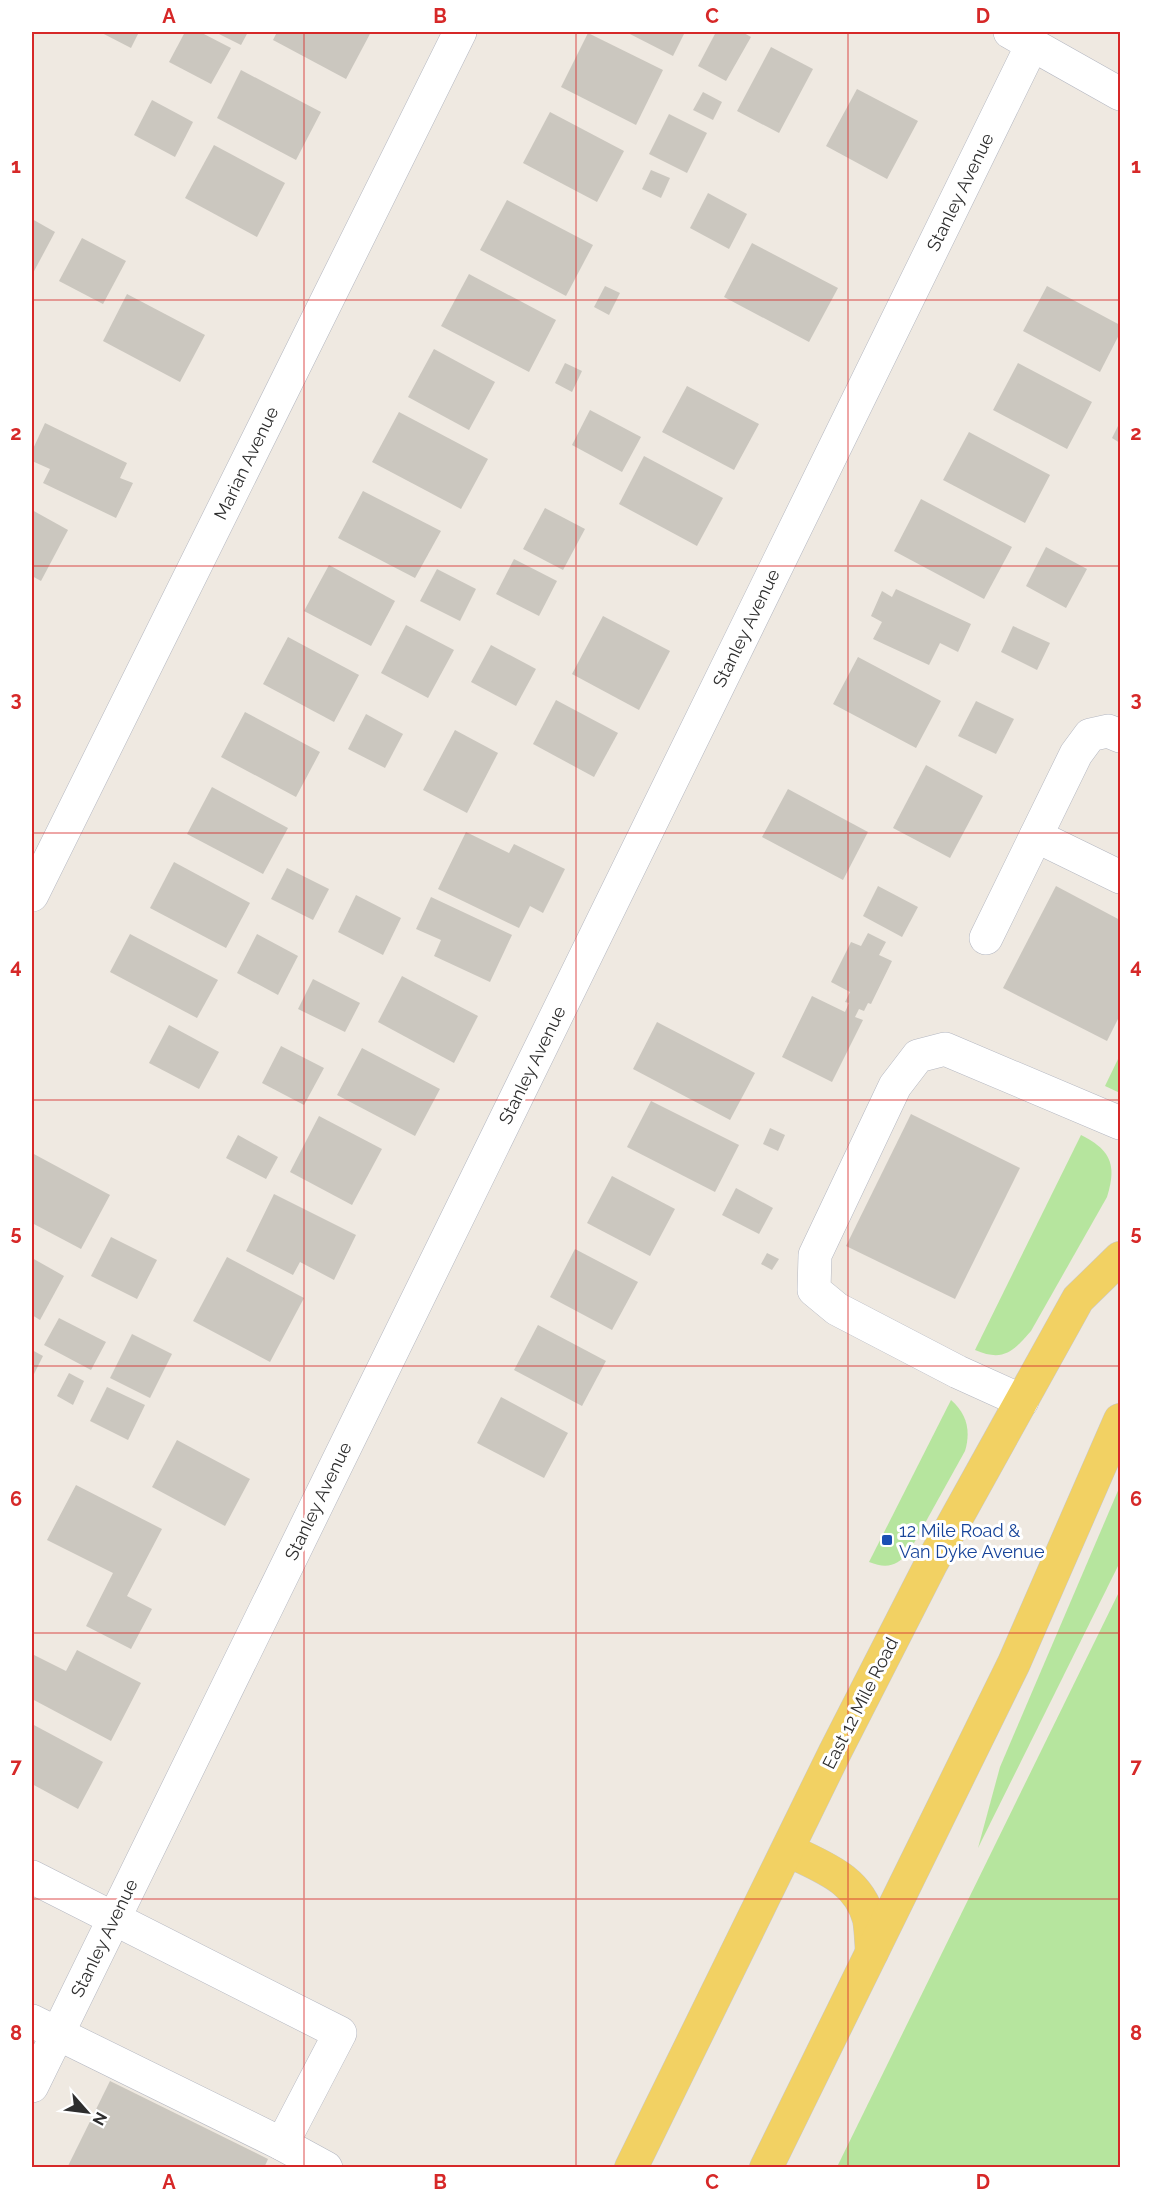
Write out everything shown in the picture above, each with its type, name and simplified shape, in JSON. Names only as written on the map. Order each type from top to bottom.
[{"type":"main road","name":"East 12 Mile Road","points":[[631,2168],[835,1752],[931,1564],[1078,1299],[1120,1258]]},
{"type":"main road","points":[[765,2168],[1014,1663],[1120,1420]]},
{"type":"main road","points":[[788,1850],[843,1878],[861,1898],[869,1921],[872,1952]]},
{"type":"street","name":"Marian Avenue","points":[[32,895],[460,32]]},
{"type":"street","points":[[1021,37],[1120,94]]},
{"type":"street","name":"Stanley Avenue","points":[[32,2086],[44,2027],[113,1920],[1021,37]]},
{"type":"street","points":[[986,938],[1076,754],[1090,735],[1108,731],[1120,736]]},
{"type":"street","points":[[1036,836],[1120,877]]},
{"type":"street","points":[[1022,1401],[958,1372],[837,1309],[814,1290],[815,1255],[894,1086],[918,1056],[945,1049],[1120,1123]]},
{"type":"street","points":[[32,1877],[340,2033],[282,2144]]},
{"type":"street","points":[[44,2027],[326,2168]]},
{"type":"green space","points":[[1120,1055],[1120,1093],[1105,1086]]},
{"type":"green space","points":[[1081,1135],[1099,1147],[1109,1160],[1111,1176],[1107,1197],[1031,1331],[1019,1345],[1000,1355],[975,1350]]},
{"type":"green space","points":[[951,1400],[961,1411],[966,1423],[968,1437],[965,1451],[909,1552],[891,1565],[869,1562]]},
{"type":"green space","points":[[1120,1486],[1120,1562],[978,1848],[1000,1767]]},
{"type":"green space","points":[[1120,1590],[1120,2167],[837,2167]]},
{"type":"building","points":[[100,32],[139,32],[131,48]]},
{"type":"building","points":[[185,32],[200,32],[231,48],[211,84],[169,62]]},
{"type":"building","points":[[215,32],[248,32],[241,45]]},
{"type":"building","points":[[277,32],[371,32],[346,79],[273,40]]},
{"type":"building","points":[[626,32],[685,32],[673,56]]},
{"type":"building","points":[[716,32],[742,32],[751,37],[726,81],[698,66]]},
{"type":"building","points":[[588,33],[663,70],[636,125],[561,87]]},
{"type":"building","points":[[771,47],[813,69],[779,133],[737,111]]},
{"type":"building","points":[[241,70],[321,112],[296,160],[217,118]]},
{"type":"building","points":[[857,89],[918,121],[887,179],[826,146]]},
{"type":"building","points":[[703,92],[722,102],[713,120],[693,110]]},
{"type":"building","points":[[152,100],[193,122],[175,157],[134,135]]},
{"type":"building","points":[[550,112],[624,151],[597,202],[523,163]]},
{"type":"building","points":[[669,114],[707,133],[687,173],[649,154]]},
{"type":"building","points":[[214,145],[285,183],[257,237],[185,198]]},
{"type":"building","points":[[651,170],[670,178],[661,198],[642,189]]},
{"type":"building","points":[[708,193],[747,214],[729,249],[690,228]]},
{"type":"building","points":[[507,200],[593,245],[566,296],[480,250]]},
{"type":"building","points":[[32,219],[55,232],[32,275]]},
{"type":"building","points":[[82,238],[126,261],[103,304],[59,281]]},
{"type":"building","points":[[752,243],[838,288],[809,342],[724,297]]},
{"type":"building","points":[[469,274],[556,320],[529,372],[441,326]]},
{"type":"building","points":[[605,286],[620,293],[609,315],[594,307]]},
{"type":"building","points":[[1047,286],[1120,325],[1120,333],[1100,372],[1023,331]]},
{"type":"building","points":[[127,294],[205,335],[180,382],[103,341]]},
{"type":"building","points":[[434,349],[495,382],[469,430],[408,397]]},
{"type":"building","points":[[565,363],[582,371],[572,392],[555,383]]},
{"type":"building","points":[[1018,363],[1092,402],[1067,449],[993,410]]},
{"type":"building","points":[[687,386],[759,424],[734,470],[662,432]]},
{"type":"building","points":[[590,410],[641,437],[622,472],[572,445]]},
{"type":"building","points":[[399,412],[488,459],[461,509],[372,462]]},
{"type":"building","points":[[1120,422],[1120,443],[1112,438]]},
{"type":"building","points":[[45,423],[127,463],[120,478],[133,483],[116,518],[43,483],[50,469],[32,461],[32,451]]},
{"type":"building","points":[[969,432],[1050,475],[1025,523],[943,480]]},
{"type":"building","points":[[644,456],[723,498],[697,546],[619,504]]},
{"type":"building","points":[[363,491],[441,531],[415,578],[338,538]]},
{"type":"building","points":[[921,499],[1012,547],[984,599],[894,551]]},
{"type":"building","points":[[545,508],[585,529],[563,570],[523,549]]},
{"type":"building","points":[[32,510],[68,530],[41,581],[32,576]]},
{"type":"building","points":[[1046,547],[1087,569],[1066,608],[1026,586]]},
{"type":"building","points":[[514,559],[557,581],[539,616],[496,594]]},
{"type":"building","points":[[329,565],[395,601],[371,646],[304,611]]},
{"type":"building","points":[[437,569],[476,589],[460,621],[420,601]]},
{"type":"building","points":[[896,589],[971,624],[958,652],[940,643],[929,665],[873,639],[882,622],[871,616],[882,591],[892,597]]},
{"type":"building","points":[[603,616],[670,651],[639,710],[572,674]]},
{"type":"building","points":[[406,625],[454,650],[428,698],[381,673]]},
{"type":"building","points":[[1013,626],[1050,643],[1037,670],[1001,652]]},
{"type":"building","points":[[288,637],[359,675],[334,722],[263,684]]},
{"type":"building","points":[[491,645],[536,669],[516,706],[471,682]]},
{"type":"building","points":[[858,657],[941,701],[916,748],[833,704]]},
{"type":"building","points":[[556,700],[618,733],[594,777],[533,744]]},
{"type":"building","points":[[976,701],[1014,719],[996,754],[958,736]]},
{"type":"building","points":[[245,712],[320,752],[296,797],[221,757]]},
{"type":"building","points":[[366,714],[403,734],[385,768],[348,749]]},
{"type":"building","points":[[455,730],[498,753],[467,813],[423,790]]},
{"type":"building","points":[[926,765],[983,796],[950,858],[893,828]]},
{"type":"building","points":[[212,787],[288,828],[263,874],[187,834]]},
{"type":"building","points":[[788,789],[868,832],[843,880],[762,837]]},
{"type":"building","points":[[466,832],[509,853],[514,844],[565,869],[543,913],[530,906],[519,928],[438,889]]},
{"type":"building","points":[[174,862],[250,903],[226,948],[150,908]]},
{"type":"building","points":[[287,868],[329,889],[313,920],[271,899]]},
{"type":"building","points":[[878,886],[918,907],[902,937],[863,916]]},
{"type":"building","points":[[1056,886],[1120,920],[1120,1015],[1107,1041],[1003,988]]},
{"type":"building","points":[[356,895],[401,918],[383,955],[338,932]]},
{"type":"building","points":[[431,897],[512,935],[490,982],[434,956],[441,940],[416,929]]},
{"type":"building","points":[[868,933],[886,942],[879,955],[892,961],[871,1004],[868,1003],[864,1011],[859,1009],[855,1017],[863,1020],[832,1082],[782,1057],[812,996],[845,1012],[849,1003],[845,1002],[850,992],[831,982],[851,942],[861,946]]},
{"type":"building","points":[[130,934],[218,980],[197,1018],[110,972]]},
{"type":"building","points":[[257,934],[298,956],[278,995],[237,973]]},
{"type":"building","points":[[402,976],[478,1016],[454,1063],[378,1022]]},
{"type":"building","points":[[313,979],[360,1003],[345,1032],[298,1009]]},
{"type":"building","points":[[657,1022],[755,1073],[730,1120],[633,1069]]},
{"type":"building","points":[[169,1025],[219,1052],[199,1089],[149,1063]]},
{"type":"building","points":[[281,1046],[324,1068],[304,1105],[262,1083]]},
{"type":"building","points":[[362,1048],[440,1089],[415,1136],[337,1095]]},
{"type":"building","points":[[651,1101],[739,1145],[715,1192],[627,1147]]},
{"type":"building","points":[[911,1114],[1020,1168],[955,1299],[846,1246]]},
{"type":"building","points":[[319,1116],[382,1149],[352,1205],[290,1172]]},
{"type":"building","points":[[770,1128],[785,1135],[778,1151],[763,1144]]},
{"type":"building","points":[[238,1135],[278,1157],[266,1179],[226,1158]]},
{"type":"building","points":[[32,1153],[110,1195],[81,1249],[32,1223]]},
{"type":"building","points":[[612,1176],[675,1209],[650,1256],[587,1223]]},
{"type":"building","points":[[736,1188],[773,1208],[759,1234],[722,1215]]},
{"type":"building","points":[[274,1194],[356,1235],[334,1280],[300,1262],[293,1275],[246,1251]]},
{"type":"building","points":[[111,1237],[157,1260],[137,1299],[91,1276]]},
{"type":"building","points":[[575,1249],[638,1282],[612,1330],[550,1297]]},
{"type":"building","points":[[767,1253],[779,1259],[772,1270],[761,1264]]},
{"type":"building","points":[[227,1257],[304,1298],[270,1362],[193,1321]]},
{"type":"building","points":[[32,1258],[64,1276],[40,1320],[32,1315]]},
{"type":"building","points":[[59,1318],[106,1342],[91,1370],[44,1345]]},
{"type":"building","points":[[538,1325],[606,1361],[582,1406],[514,1370]]},
{"type":"building","points":[[132,1334],[172,1354],[150,1398],[110,1378]]},
{"type":"building","points":[[32,1350],[43,1356],[32,1378]]},
{"type":"building","points":[[69,1373],[84,1381],[73,1405],[57,1396]]},
{"type":"building","points":[[107,1387],[145,1405],[128,1440],[90,1421]]},
{"type":"building","points":[[501,1397],[568,1433],[544,1478],[477,1443]]},
{"type":"building","points":[[177,1440],[250,1479],[225,1526],[152,1487]]},
{"type":"building","points":[[76,1485],[162,1529],[127,1596],[152,1609],[131,1649],[86,1626],[113,1573],[47,1540]]},
{"type":"building","points":[[77,1650],[141,1683],[111,1741],[32,1699],[32,1654],[66,1671]]},
{"type":"building","points":[[32,1724],[103,1762],[78,1809],[32,1784]]},
{"type":"building","points":[[110,2081],[268,2159],[264,2168],[67,2168]]},
{"type":"place","name":"12 Mile Road & Van Dyke Avenue","points":[[887,1540]]}]
